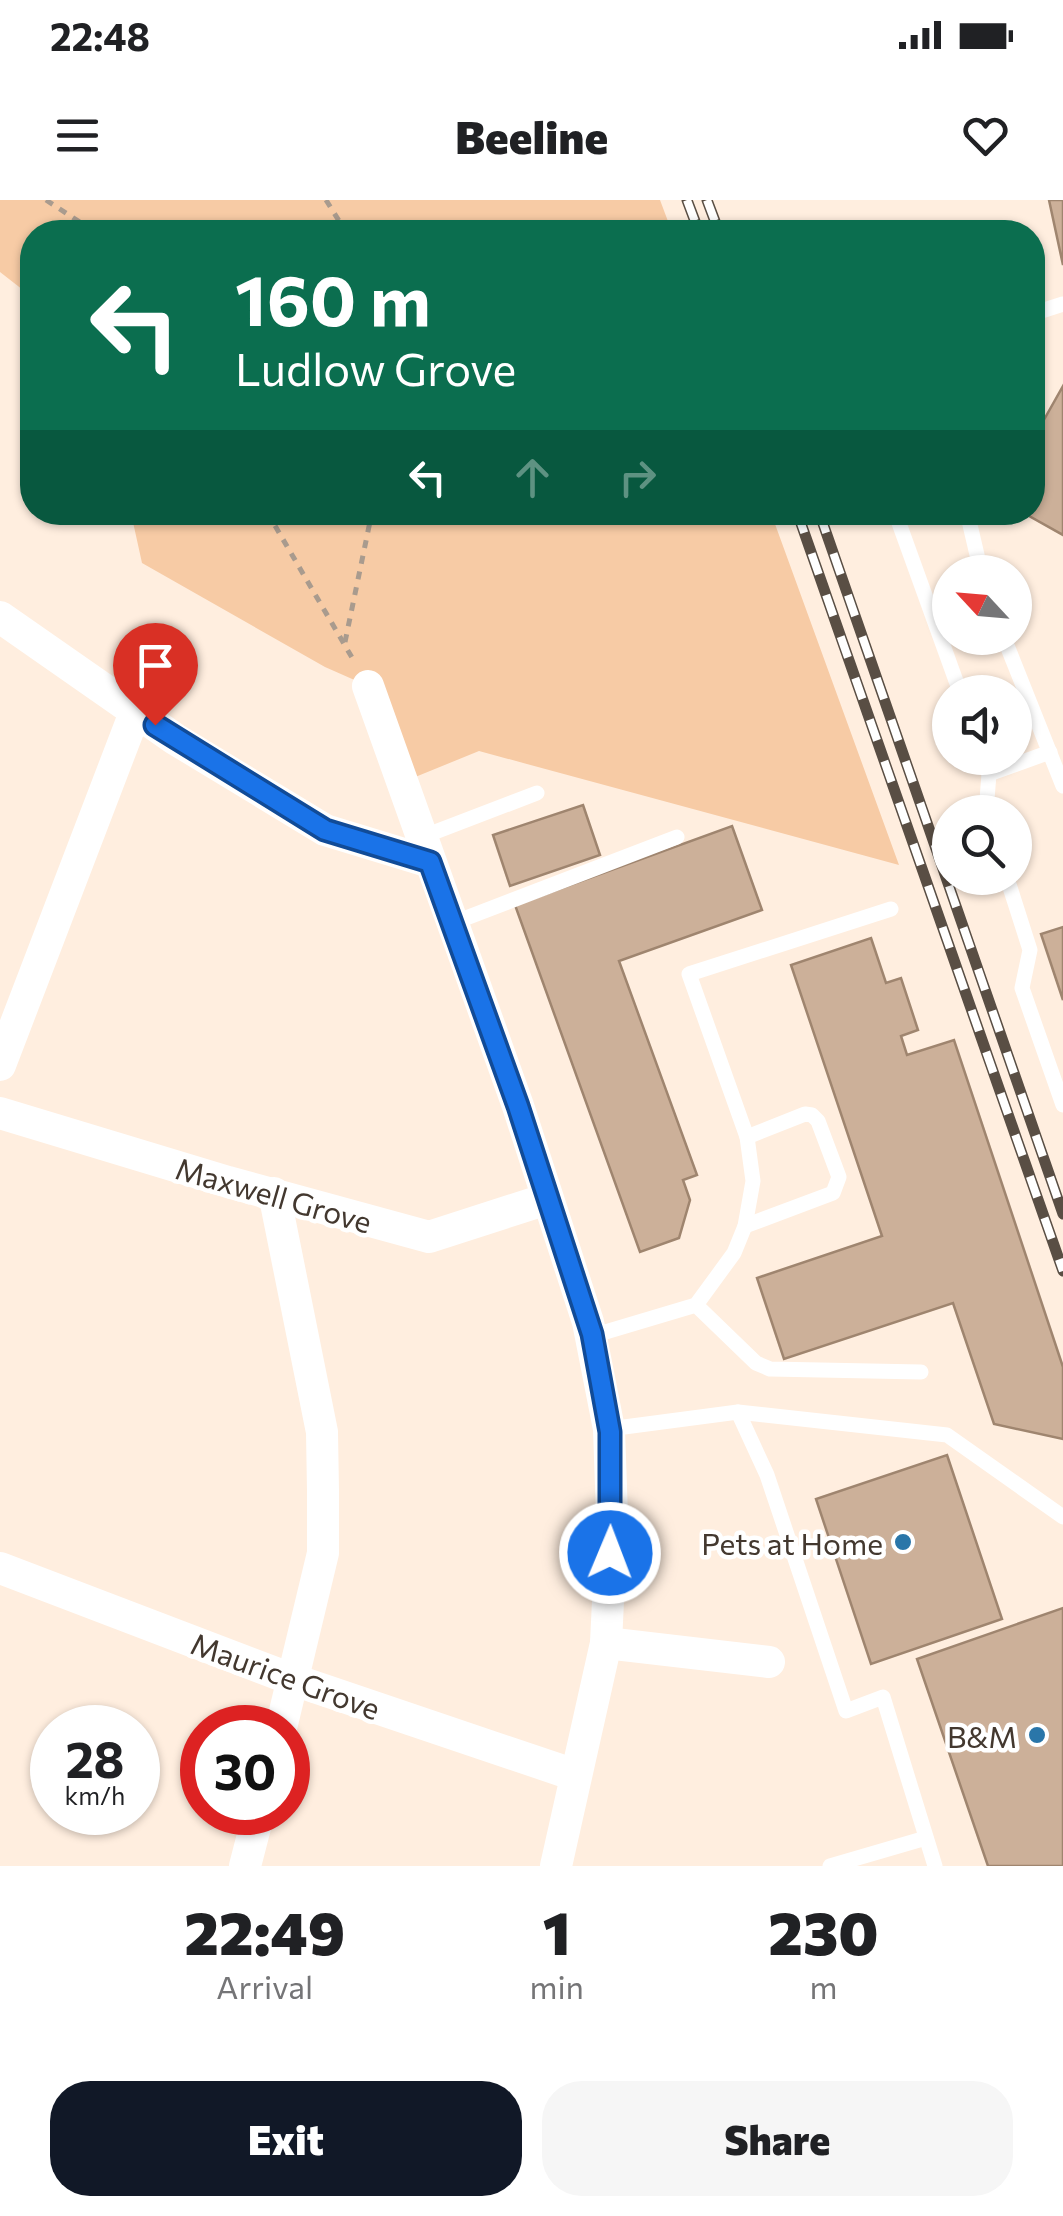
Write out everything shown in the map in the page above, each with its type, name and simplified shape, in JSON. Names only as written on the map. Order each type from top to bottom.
[{"type":"street","points":[[0,617],[175,739],[325,830],[426,850]]},
{"type":"street","points":[[368,686],[548,1199],[592,1336],[609,1429],[612,1516],[606,1643],[556,1866]]},
{"type":"street","points":[[0,1065],[136,710]]},
{"type":"street","name":"Maxwell Grove","points":[[0,1113],[429,1237],[548,1199]]},
{"type":"street","points":[[274,1193],[322,1432],[323,1552],[287,1705]]},
{"type":"street","name":"Maurice Grove","points":[[0,1568],[294,1680],[575,1774]]},
{"type":"street","points":[[606,1643],[768,1662]]},
{"type":"street","points":[[245,1866],[253,1835]]},
{"type":"lane","points":[[900,525],[954,675]]},
{"type":"lane","points":[[969,525],[977,555]]},
{"type":"lane","points":[[1011,655],[1061,776]]},
{"type":"lane","points":[[1032,758],[1050,752]]},
{"type":"lane","points":[[426,850],[536,792]]},
{"type":"lane","points":[[452,923],[677,837]]},
{"type":"lane","points":[[1012,895],[1030,950],[1022,988],[1063,1104]]},
{"type":"lane","points":[[592,1336],[696,1305],[734,1253],[746,1226],[753,1181],[747,1137],[690,974],[891,909]]},
{"type":"lane","points":[[746,1226],[833,1193],[839,1177],[818,1120],[812,1115],[805,1114],[747,1137]]},
{"type":"lane","points":[[696,1305],[756,1363],[770,1370],[921,1372]]},
{"type":"lane","points":[[609,1429],[738,1412],[947,1435],[1063,1517]]},
{"type":"lane","points":[[738,1412],[768,1475],[846,1711],[882,1698],[935,1866]]},
{"type":"lane","points":[[830,1866],[926,1838]]},
{"type":"path","points":[[46,200],[77,220]]},
{"type":"path","points":[[275,525],[368,686]]},
{"type":"path","points":[[344,644],[369,525]]},
{"type":"shaded area","points":[[0,200],[660,200],[668,220],[20,220],[20,288],[0,272]]},
{"type":"shaded area","points":[[134,525],[775,525],[899,865],[479,751],[403,782],[368,686],[325,667],[142,563]]},
{"type":"building","points":[[1049,200],[1063,200],[1063,265]]},
{"type":"building","points":[[1063,386],[1063,535],[1045,525],[1045,418]]},
{"type":"building","points":[[583,805],[600,855],[510,886],[493,835]]},
{"type":"building","points":[[732,826],[762,910],[619,961],[697,1175],[683,1180],[690,1200],[679,1238],[640,1252],[515,905]]},
{"type":"building","points":[[1063,927],[1063,1000],[1041,934]]},
{"type":"building","points":[[871,938],[886,983],[901,978],[918,1030],[901,1036],[907,1055],[954,1040],[1063,1367],[1063,1439],[994,1424],[953,1303],[784,1359],[757,1278],[882,1236],[791,965]]},
{"type":"building","points":[[947,1455],[1002,1619],[871,1664],[816,1499]]},
{"type":"building","points":[[1063,1608],[1063,1866],[988,1866],[917,1659]]},
{"type":"railway","points":[[687,200],[694,220]]},
{"type":"railway","points":[[707,200],[714,220]]},
{"type":"railway","points":[[802,525],[1063,1271]]},
{"type":"railway","points":[[824,525],[1063,1214]]},
{"type":"place","name":"Pets at Home","points":[[903,1542]]},
{"type":"place","name":"B&M","points":[[1037,1735]]},
{"type":"route","points":[[155,725],[325,830],[430,862],[518,1106],[592,1334],[610,1432],[610,1553]]}]
